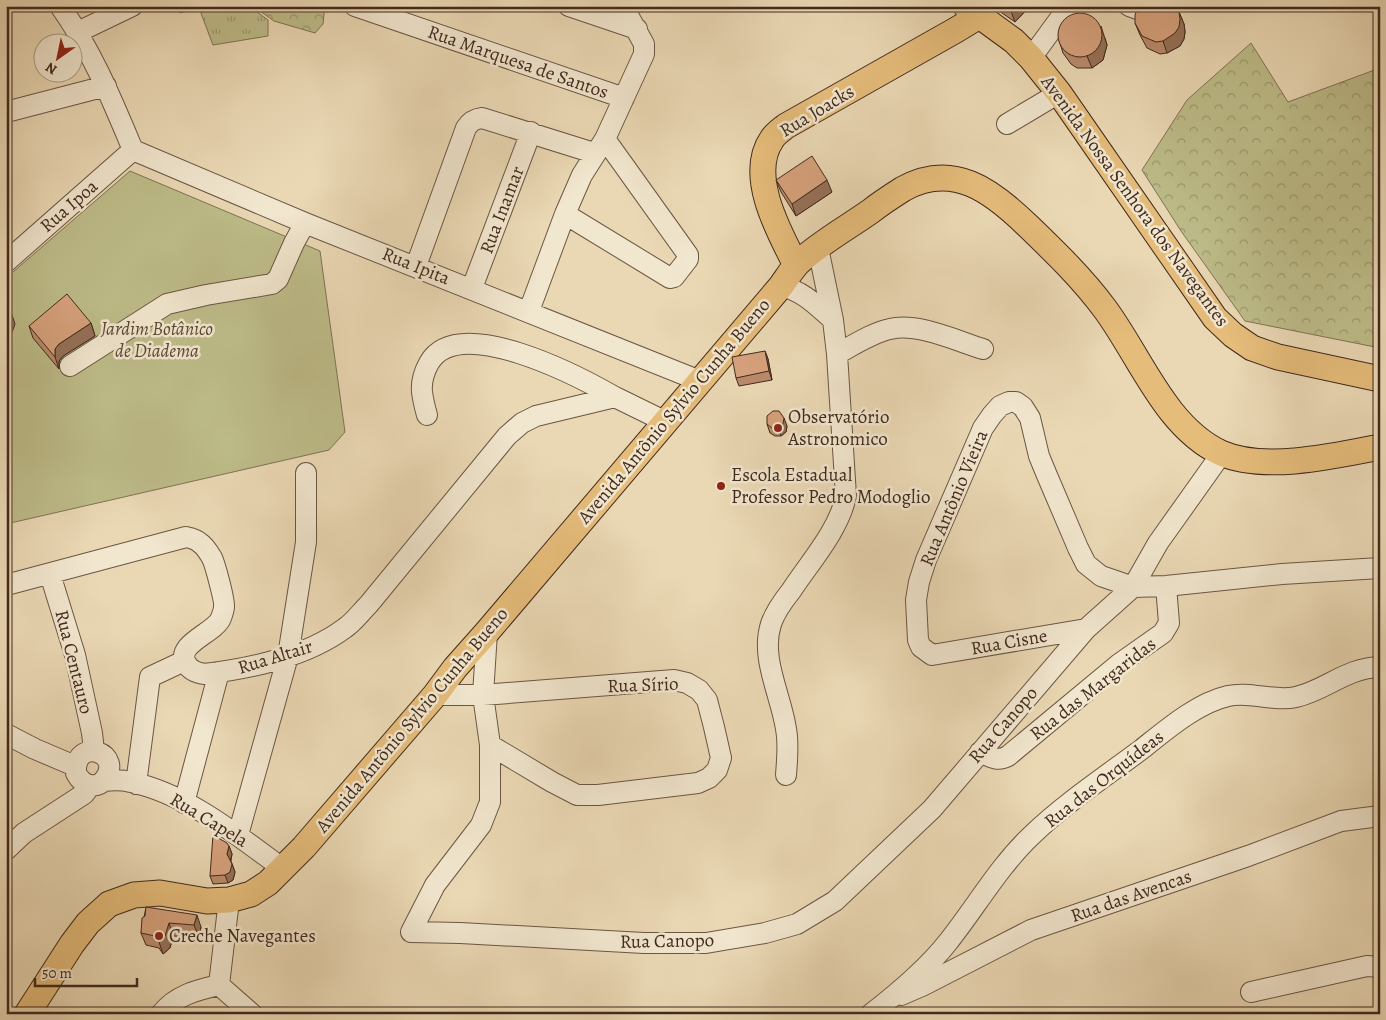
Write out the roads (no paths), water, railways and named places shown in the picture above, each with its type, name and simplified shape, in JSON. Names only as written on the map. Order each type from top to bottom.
[{"type":"main road","name":"Avenida Nossa Senhora dos Navegantes","points":[[972,11],[1014,41],[1031,58],[1059,93],[1215,318],[1233,335],[1252,348],[1278,357],[1380,378]]},
{"type":"main road","name":"Rua Joacks","points":[[796,265],[776,229],[767,201],[762,166],[766,150],[772,138],[786,126],[956,30],[972,11]]},
{"type":"main road","name":"Avenida Antônio Sylvio Cunha Bueno","points":[[27,1014],[88,922],[109,904],[134,895],[160,893],[206,901],[229,900],[251,894],[268,883],[304,847],[435,695],[455,668],[666,422],[796,265],[904,189],[923,181],[945,178],[967,181],[987,191],[1012,211],[1081,278],[1106,311],[1158,395],[1180,422],[1197,437],[1222,453],[1245,459],[1276,462],[1336,456],[1380,447]]},
{"type":"street","points":[[60,6],[78,32],[132,6]]},
{"type":"street","name":"Rua Marquesa de Santos","points":[[355,6],[624,98]]},
{"type":"street","points":[[569,6],[637,29]]},
{"type":"street","points":[[529,311],[565,214],[582,175],[600,146],[644,54],[644,44],[623,6]]},
{"type":"street","points":[[1031,58],[1069,6]]},
{"type":"street","points":[[1129,6],[1137,9],[1145,6]]},
{"type":"street","points":[[82,40],[106,86],[133,150]]},
{"type":"street","points":[[6,112],[106,86]]},
{"type":"street","points":[[1007,124],[1059,93]]},
{"type":"street","points":[[416,266],[466,128],[470,122],[482,118],[531,132],[600,146],[688,255],[688,259],[674,278],[670,278],[565,214]]},
{"type":"street","name":"Rua Inamar","points":[[472,288],[531,132]]},
{"type":"street","name":"Rua Ipita","points":[[133,150],[306,223],[700,381]]},
{"type":"street","name":"Rua Ipoa","points":[[6,262],[133,150]]},
{"type":"street","points":[[70,366],[167,304],[206,294],[272,284],[278,278],[294,243],[306,223]]},
{"type":"street","points":[[786,775],[788,750],[786,729],[767,644],[771,624],[780,607],[836,525],[844,510],[846,496],[837,354],[833,320],[818,248]]},
{"type":"street","points":[[780,286],[793,288],[807,296],[833,320]]},
{"type":"street","points":[[837,354],[888,329],[904,327],[926,330],[983,349]]},
{"type":"street","points":[[427,415],[422,394],[422,381],[432,358],[442,350],[456,345],[477,343],[501,347],[560,369],[666,422]]},
{"type":"street","name":"Rua Altair","points":[[184,660],[188,668],[196,672],[205,674],[219,672],[288,656],[323,642],[346,628],[369,604],[507,436],[522,423],[536,416],[556,410],[615,397]]},
{"type":"street","name":"Rua Antônio Vieira","points":[[932,655],[921,647],[918,640],[916,600],[919,582],[926,560],[983,428],[1000,406],[1008,402],[1016,402],[1024,407],[1030,418],[1042,464],[1086,564],[1101,576],[1133,587]]},
{"type":"street","name":"Rua Canopo","points":[[487,632],[483,695],[490,745],[490,802],[480,825],[434,885],[411,932],[460,932],[644,943],[706,943],[765,933],[797,924],[835,901],[932,810],[1086,629],[1133,587],[1158,543],[1222,453]]},
{"type":"street","points":[[238,835],[288,656],[306,542],[306,473]]},
{"type":"street","points":[[6,584],[186,537],[195,539],[202,544],[213,559],[224,605],[216,626],[194,640],[184,653],[184,660],[150,677],[133,783]]},
{"type":"street","points":[[1133,587],[1166,586],[1282,574],[1380,568]]},
{"type":"street","name":"Rua Centauro","points":[[50,574],[74,655],[99,770]]},
{"type":"street","name":"Rua das Margaridas","points":[[980,752],[995,760],[1001,760],[1008,756],[1119,664],[1163,633],[1169,623],[1166,586]]},
{"type":"street","name":"Rua Cisne","points":[[932,655],[1086,629]]},
{"type":"street","name":"Rua das Orquídeas","points":[[890,999],[947,944],[999,872],[1031,835],[1178,721],[1228,696],[1247,694],[1293,698],[1312,693],[1354,671],[1369,667],[1380,667]]},
{"type":"street","points":[[184,803],[219,672]]},
{"type":"street","name":"Rua Sírio","points":[[435,695],[483,695],[674,680],[687,683],[699,690],[707,700],[721,758],[717,770],[709,778],[698,783],[598,795],[577,795],[490,745]]},
{"type":"street","name":"Rua Capela","points":[[6,734],[75,766],[79,779],[84,783],[99,770],[172,796],[238,835],[282,868]]},
{"type":"street","points":[[6,850],[24,833],[84,794],[99,770]]},
{"type":"street","name":"Rua das Avencas","points":[[890,999],[922,986],[1031,930],[1248,856],[1341,821],[1380,816]]},
{"type":"street","points":[[229,900],[220,984],[231,1007],[252,1014]]},
{"type":"street","points":[[1251,992],[1367,966],[1380,967]]},
{"type":"street","points":[[161,1014],[178,998],[193,990],[220,984]]},
{"type":"street","points":[[871,1014],[890,999]]},
{"type":"place","name":"Observatório Astronomico","points":[[778,428]]},
{"type":"place","name":"Escola Estadual Professor Pedro Modoglio","points":[[721,486]]},
{"type":"place","name":"Creche Navegantes","points":[[159,936]]},
{"type":"park label","name":"Jardim Botânico de Diadema","points":[[157,340]]}]
